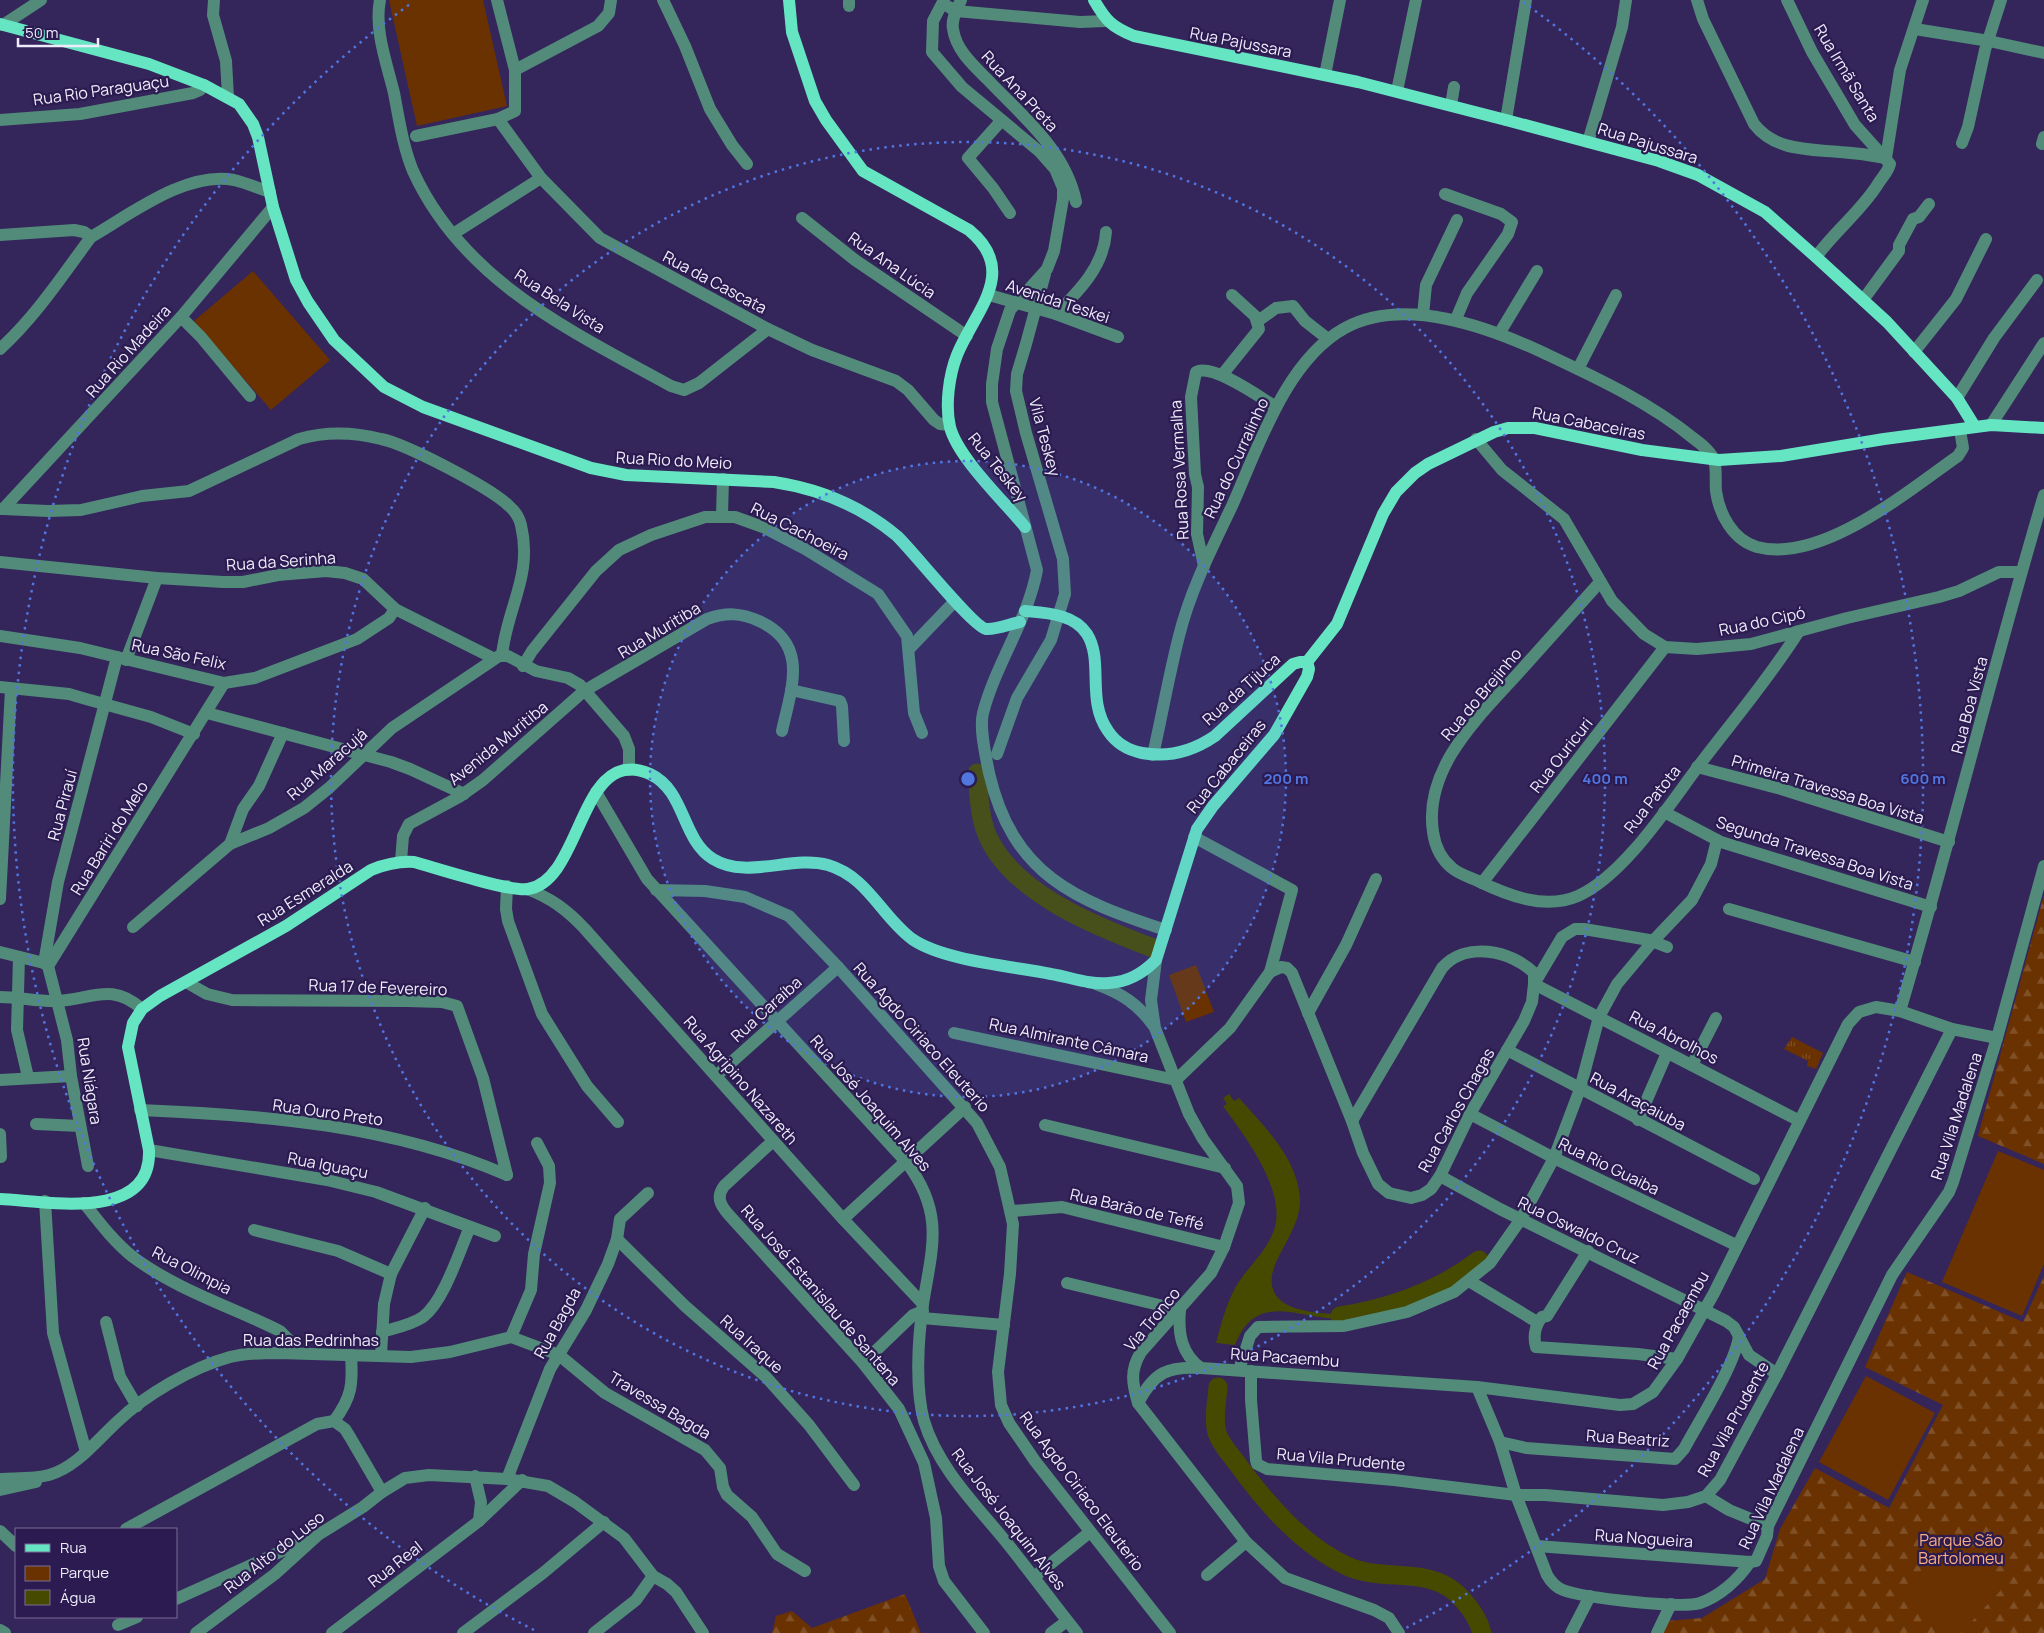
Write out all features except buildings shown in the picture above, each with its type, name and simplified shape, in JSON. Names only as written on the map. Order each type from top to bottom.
[{"type":"main road","points":[[789,0],[792,32],[815,101],[826,120],[863,171],[892,189],[940,212],[978,238],[990,259],[992,281],[988,295],[953,367],[949,393],[949,425]]},
{"type":"main road","name":"Rua Pajussara","points":[[1094,0],[1106,20],[1115,28],[1143,38],[1325,75],[1589,139],[1680,168],[1715,183],[1765,212],[1863,300],[1957,398],[1975,427]]},
{"type":"main road","points":[[1,24],[149,64],[204,85],[239,104],[253,124],[263,154],[273,207]]},
{"type":"main road","name":"Rua Rio do Meio","points":[[273,207],[296,280],[308,302],[334,340],[384,387],[423,407],[590,468],[626,475],[723,479],[792,485],[835,498],[854,506],[877,520],[910,548],[973,621],[986,629],[1022,617]]},
{"type":"main road","name":"Rua Teskey","points":[[949,425],[965,456],[1025,527]]},
{"type":"main road","name":"Rua Cabaceiras","points":[[1156,960],[1194,837],[1209,812],[1274,735],[1307,677],[1309,669],[1307,662],[1337,624],[1383,514],[1396,492],[1414,473],[1428,464],[1476,439],[1508,428],[1535,428],[1642,450],[1714,460],[1781,456],[1884,438],[1990,425],[2044,428]]},
{"type":"main road","name":"Rua da Tijuca","points":[[1022,617],[1058,614],[1080,627],[1092,644],[1097,707],[1106,727],[1113,738],[1124,747],[1153,755],[1178,753],[1204,743],[1215,736],[1293,664],[1307,662]]},
{"type":"main road","points":[[527,890],[541,884],[551,876],[561,863],[596,792],[615,774],[629,770],[647,773],[658,778],[669,788],[701,848],[721,863],[736,867],[814,863],[828,865],[842,871],[864,885],[903,932],[924,946],[958,956],[1096,984],[1134,978],[1156,960]]},
{"type":"main road","name":"Rua Esmeralda","points":[[140,1110],[130,1058],[130,1033],[133,1023],[142,1009],[160,996],[286,926],[371,870],[401,861],[414,862],[527,890]]},
{"type":"main road","points":[[0,1199],[84,1203],[114,1199],[137,1186],[146,1174],[149,1150],[140,1110]]},
{"type":"street","points":[[1,24],[41,0]]},
{"type":"street","points":[[214,0],[213,15],[224,54],[228,97]]},
{"type":"street","name":"Rua Bela Vista","points":[[380,0],[379,27],[408,155],[421,186],[453,234],[488,271],[519,298],[553,320],[677,389],[684,390],[699,383],[768,329]]},
{"type":"street","points":[[416,136],[498,119],[515,111],[515,70],[497,0]]},
{"type":"street","points":[[515,70],[598,26],[609,13],[611,0]]},
{"type":"street","points":[[663,0],[685,46],[710,109],[732,145],[747,164]]},
{"type":"street","points":[[1325,75],[1340,0]]},
{"type":"street","points":[[1396,92],[1416,0]]},
{"type":"street","points":[[1506,120],[1526,0]]},
{"type":"street","name":"Rua Pajussara","points":[[1589,139],[1622,27],[1626,0]]},
{"type":"street","points":[[1697,0],[1703,19],[1754,124],[1761,133],[1770,140],[1808,151],[1856,153],[1886,158]]},
{"type":"street","name":"Rua Irmã Santa","points":[[1788,0],[1812,52],[1855,125],[1886,158]]},
{"type":"street","points":[[1816,256],[1868,200],[1887,173],[1890,164],[1886,158],[1900,70],[1915,30],[1923,0]]},
{"type":"street","points":[[1962,143],[1968,127],[1985,50],[2001,0]]},
{"type":"street","points":[[943,2],[1065,21],[1106,20]]},
{"type":"street","name":"Vila Teskey","points":[[943,2],[933,21],[932,52],[962,87],[1040,152],[1055,169],[1063,188],[1063,199],[1054,252],[1034,308],[1026,344],[1021,355],[1016,374],[1016,391],[1026,433],[1063,559],[1065,594],[1051,640],[1011,710],[997,754]]},
{"type":"street","name":"Rua Ana Preta","points":[[959,5],[953,29],[958,46],[972,64],[1039,133],[1060,162],[1073,188],[1076,202]]},
{"type":"street","points":[[1915,30],[1989,41],[2044,53]]},
{"type":"street","name":"Rua Rio Paraguaçu","points":[[0,120],[102,110],[193,93],[200,90],[204,85]]},
{"type":"street","points":[[1451,105],[1454,87]]},
{"type":"street","name":"Rua da Cascata","points":[[498,119],[541,178],[600,238],[768,329],[812,350],[878,372],[896,381],[908,390],[934,420],[940,424],[949,425]]},
{"type":"street","points":[[1001,121],[968,158],[993,188],[1010,213]]},
{"type":"street","points":[[453,234],[541,178]]},
{"type":"street","points":[[0,349],[20,331],[40,307],[91,237],[173,190],[200,180],[233,180],[270,192]]},
{"type":"street","points":[[1445,194],[1501,214],[1512,222],[1508,234],[1467,293],[1456,319]]},
{"type":"street","points":[[1863,300],[1900,251],[1900,246],[1913,219],[1919,217],[1929,204]]},
{"type":"street","name":"Rua Rio Madeira","points":[[2,509],[181,317],[273,207]]},
{"type":"street","name":"Rua Ana Lúcia","points":[[802,218],[855,260],[967,336]]},
{"type":"street","points":[[1423,315],[1426,285],[1457,220]]},
{"type":"street","points":[[0,236],[74,230],[84,232],[91,237]]},
{"type":"street","points":[[1056,314],[1085,282],[1101,256],[1105,245],[1106,232]]},
{"type":"street","points":[[1914,352],[1956,299],[1986,239]]},
{"type":"street","points":[[1047,269],[1015,302],[1000,338],[994,362],[992,402],[1037,570],[1033,593],[1005,653],[983,714],[984,752],[1004,821],[1017,845],[1052,880],[1104,907],[1166,930]]},
{"type":"street","points":[[1499,334],[1536,271]]},
{"type":"street","points":[[1957,398],[1994,338],[2037,280]]},
{"type":"street","name":"Avenida Teskei","points":[[988,295],[1056,314],[1118,337]]},
{"type":"street","points":[[1232,295],[1258,321]]},
{"type":"street","points":[[1578,369],[1616,295]]},
{"type":"street","points":[[1222,375],[1257,333],[1258,321],[1276,308],[1293,306],[1305,321],[1328,339]]},
{"type":"street","name":"Rua do Curralinho","points":[[1153,755],[1179,633],[1204,566],[1276,407],[1291,383],[1328,339],[1346,328],[1362,321],[1383,317],[1423,315],[1456,319],[1499,334],[1578,369],[1656,413],[1690,436],[1714,460]]},
{"type":"street","points":[[181,317],[201,337],[250,396]]},
{"type":"street","points":[[1990,425],[2044,343]]},
{"type":"street","name":"Rua Rosa Vermalha","points":[[1204,566],[1197,534],[1198,487],[1194,474],[1191,388],[1196,372],[1201,370],[1222,375],[1276,407]]},
{"type":"street","points":[[1714,460],[1716,493],[1722,513],[1740,539],[1755,546],[1772,549],[1795,546],[1840,534],[1864,522],[1958,456],[1963,448],[1960,430]]},
{"type":"street","points":[[2,509],[80,510],[142,496],[189,491],[310,435],[339,432],[394,442],[456,474],[508,504],[516,512],[523,534],[524,573],[498,656]]},
{"type":"street","points":[[1476,439],[1502,470],[1564,519],[1573,531],[1600,582],[1624,614],[1655,643],[1665,648]]},
{"type":"street","points":[[722,516],[723,479]]},
{"type":"street","name":"Rua Boa Vista","points":[[1900,1010],[1931,907],[2021,572],[2044,495]]},
{"type":"street","name":"Rua Cachoeira","points":[[523,666],[532,651],[596,571],[619,550],[634,542],[692,522],[722,516],[735,517],[763,527],[867,586],[885,602],[907,636],[914,713],[922,733]]},
{"type":"street","name":"Rua da Serinha","points":[[0,562],[158,578],[243,582],[326,571],[363,579],[395,609],[523,666],[576,680],[624,736],[629,749],[629,770]]},
{"type":"street","name":"Rua do Cipó","points":[[1665,648],[1727,647],[1751,644],[1939,597],[1959,591],[1999,572],[2021,572]]},
{"type":"street","name":"Rua Pirauí","points":[[58,1001],[46,965],[58,882],[105,706],[122,659],[158,578]]},
{"type":"street","name":"Rua do Brejinho","points":[[1482,883],[1452,868],[1440,856],[1434,841],[1432,809],[1442,771],[1454,750],[1480,716],[1600,582]]},
{"type":"street","points":[[909,649],[955,601]]},
{"type":"street","name":"Rua São Felix","points":[[0,636],[80,648],[224,683],[255,678],[357,639],[389,618],[395,609]]},
{"type":"street","name":"Rua Muritiba","points":[[584,691],[622,671],[707,618],[737,613],[764,623],[786,640],[793,661],[791,690],[782,732]]},
{"type":"street","name":"Rua Patota","points":[[1482,883],[1509,894],[1545,903],[1560,902],[1578,896],[1609,874],[1664,812],[1697,767],[1773,673],[1799,631]]},
{"type":"street","name":"Rua Ouricuri","points":[[1482,883],[1665,648]]},
{"type":"street","name":"Rua Maracujá","points":[[133,927],[230,844],[269,828],[304,808],[398,724],[498,656]]},
{"type":"street","name":"Rua Bariri do Melo","points":[[46,965],[194,734],[224,683]]},
{"type":"street","points":[[0,899],[6,688],[69,694],[105,706],[151,717],[194,734]]},
{"type":"street","points":[[791,690],[840,701],[844,741]]},
{"type":"street","name":"Avenida Muritiba","points":[[401,861],[403,836],[409,824],[464,794],[483,780],[584,691]]},
{"type":"street","points":[[206,713],[365,754],[410,769],[464,794]]},
{"type":"street","points":[[230,844],[243,809],[259,786],[283,733]]},
{"type":"street","name":"Primeira Travessa Boa Vista","points":[[1697,767],[1781,789],[1949,842]]},
{"type":"street","name":"Rua José Joaquim Alves","points":[[596,792],[636,864],[656,890],[907,1163],[922,1185],[931,1216],[932,1262],[922,1311],[918,1376],[921,1407],[934,1449],[958,1483],[1077,1633]]},
{"type":"street","name":"Segunda Travessa Boa Vista","points":[[1664,812],[1717,840],[1838,880],[1931,907]]},
{"type":"street","points":[[1176,1080],[1230,1028],[1270,972],[1292,890],[1194,837]]},
{"type":"street","points":[[1537,1322],[1469,1281],[1490,1263],[1521,1219],[1554,1158],[1580,1089],[1599,1017],[1617,984],[1653,941],[1692,900],[1710,864],[1717,840]]},
{"type":"street","name":"Rua Vila Madalena","points":[[1477,1388],[1500,1442],[1516,1496],[1547,1575],[1553,1585],[1561,1590],[1590,1596],[1671,1604],[1694,1604],[1708,1599],[1740,1577],[1750,1562],[1756,1561],[1762,1550],[1768,1526],[1892,1275],[1949,1192],[1997,1038],[2044,866]]},
{"type":"street","points":[[1308,1013],[1342,954],[1376,878]]},
{"type":"street","points":[[507,886],[505,896],[508,921],[542,1014],[587,1086],[618,1122]]},
{"type":"street","name":"Rua Agripino Nazareth","points":[[527,890],[568,910],[843,1219],[922,1311]]},
{"type":"street","name":"Rua Agdo Ciriaco Eleuterio","points":[[656,890],[705,890],[760,902],[789,916],[965,1107],[994,1152],[1012,1211],[1013,1244],[998,1372],[1001,1405],[1009,1423],[1024,1446],[1170,1633]]},
{"type":"street","points":[[1729,909],[1915,962]]},
{"type":"street","name":"Rua Carlos Chagas","points":[[1270,972],[1281,967],[1287,968],[1292,973],[1363,1153],[1378,1184],[1389,1193],[1411,1198],[1422,1196],[1431,1189],[1440,1176],[1470,1114],[1508,1050],[1532,1002],[1534,984],[1562,937],[1575,929],[1584,929],[1653,941],[1667,947]]},
{"type":"street","points":[[0,952],[46,965]]},
{"type":"street","points":[[1352,1122],[1449,960],[1466,952],[1499,954],[1527,966],[1534,973],[1534,984]]},
{"type":"street","points":[[19,957],[17,997],[19,1040],[28,1077]]},
{"type":"street","name":"Via Tronco","points":[[1156,960],[1152,1000],[1155,1028],[1195,1127],[1237,1186],[1240,1202],[1224,1247],[1211,1273],[1146,1346],[1135,1362],[1133,1387],[1138,1403],[1246,1542],[1285,1578],[1374,1610],[1389,1618],[1399,1633]]},
{"type":"street","name":"Rua Caraíba","points":[[716,1076],[838,967]]},
{"type":"street","name":"Rua 17 de Fevereiro","points":[[186,982],[207,994],[232,1000],[407,1001],[442,1002],[457,1006],[483,1078],[506,1174]]},
{"type":"street","points":[[1096,984],[1130,1000],[1142,1010],[1155,1028]]},
{"type":"street","name":"Rua Abrolhos","points":[[1534,984],[1798,1120]]},
{"type":"street","points":[[0,997],[58,1001],[111,993],[125,996],[142,1009]]},
{"type":"street","name":"Rua Niágara","points":[[58,1001],[67,1040],[71,1076],[88,1166]]},
{"type":"street","name":"Rua Pacaembu","points":[[1138,1403],[1146,1389],[1160,1374],[1178,1367],[1245,1370],[1477,1388],[1633,1404],[1660,1386],[1677,1359],[1704,1311],[1798,1120],[1854,1016],[1866,1008],[1876,1007],[1900,1010],[1952,1029],[1997,1038]]},
{"type":"street","points":[[1692,1065],[1716,1018]]},
{"type":"street","name":"Rua Vila Prudente","points":[[1469,1281],[1436,1302],[1373,1321],[1326,1327],[1267,1325],[1258,1327],[1250,1336],[1245,1370],[1256,1460],[1261,1467],[1516,1496],[1545,1495],[1663,1505],[1688,1502],[1706,1496],[1720,1480],[1777,1374],[1952,1029]]},
{"type":"street","name":"Rua Almirante Câmara","points":[[954,1032],[1176,1080]]},
{"type":"street","name":"Rua Araçaiuba","points":[[1508,1050],[1638,1120],[1754,1178]]},
{"type":"street","points":[[1638,1120],[1667,1053]]},
{"type":"street","points":[[0,1080],[71,1076]]},
{"type":"street","points":[[843,1219],[907,1163],[965,1107]]},
{"type":"street","name":"Rua Ouro Preto","points":[[140,1110],[296,1120],[350,1128],[449,1152],[506,1174]]},
{"type":"street","name":"Rua Rio Guaiba","points":[[1470,1114],[1554,1158],[1736,1245]]},
{"type":"street","points":[[36,1124],[80,1126]]},
{"type":"street","points":[[1045,1125],[1225,1168]]},
{"type":"street","points":[[0,1134],[1,1157]]},
{"type":"street","name":"Rua José Estanislau de Santena","points":[[773,1141],[724,1186],[719,1197],[722,1208],[863,1363],[899,1409],[916,1441],[924,1463],[933,1503],[939,1566],[944,1580],[984,1633]]},
{"type":"street","points":[[510,1337],[531,1290],[534,1254],[550,1183],[549,1166],[538,1143]]},
{"type":"street","name":"Rua Iguaçu","points":[[149,1150],[327,1180],[376,1192],[425,1208],[495,1236]]},
{"type":"street","name":"Rua Oswaldo Cruz","points":[[1440,1176],[1704,1311]]},
{"type":"street","name":"Rua Bagda","points":[[506,1478],[536,1402],[559,1355],[586,1310],[618,1239],[620,1219],[648,1193]]},
{"type":"street","points":[[45,1202],[54,1338],[86,1452]]},
{"type":"street","name":"Rua Olimpia","points":[[84,1203],[107,1232],[132,1256],[163,1276],[280,1332],[289,1340],[291,1353]]},
{"type":"street","points":[[381,1355],[384,1304],[391,1274],[425,1208]]},
{"type":"street","name":"Rua Barão de Teffé","points":[[1012,1211],[1062,1208],[1224,1247]]},
{"type":"street","points":[[382,1332],[414,1321],[431,1309],[470,1227]]},
{"type":"street","points":[[254,1230],[338,1251],[391,1274]]},
{"type":"street","name":"Rua Iraque","points":[[618,1239],[685,1306],[766,1377],[809,1425],[854,1484]]},
{"type":"street","points":[[1588,1251],[1547,1316],[1542,1317],[1537,1322],[1534,1341],[1536,1347],[1638,1354],[1677,1359]]},
{"type":"street","points":[[1067,1283],[1180,1310],[1180,1334],[1183,1345],[1192,1362],[1201,1368]]},
{"type":"street","points":[[863,1363],[913,1315],[922,1311],[1004,1325]]},
{"type":"street","points":[[1704,1311],[1726,1321],[1734,1327],[1749,1355],[1777,1374]]},
{"type":"street","points":[[106,1322],[120,1377],[136,1406]]},
{"type":"street","name":"Rua Beatriz","points":[[1500,1442],[1526,1448],[1675,1459],[1684,1449],[1728,1365],[1736,1348],[1738,1336]]},
{"type":"street","name":"Rua das Pedrinhas","points":[[0,1479],[50,1475],[65,1468],[86,1452],[136,1406],[182,1378],[228,1358],[258,1353],[430,1355],[510,1337]]},
{"type":"street","name":"Travessa Bagda","points":[[510,1337],[559,1355],[605,1394],[705,1450],[720,1468],[723,1487],[727,1495],[752,1517],[777,1554],[805,1571]]},
{"type":"street","points":[[334,1422],[349,1398],[353,1376],[351,1354]]},
{"type":"street","points":[[128,1528],[323,1422],[334,1422],[345,1429],[378,1495]]},
{"type":"street","points":[[0,1490],[32,1484],[50,1475]]},
{"type":"street","name":"Rua Alto do Luso","points":[[196,1633],[276,1574],[318,1535],[395,1483],[417,1476],[506,1478],[541,1484],[560,1492],[624,1538],[653,1576],[668,1584],[676,1592],[703,1633]]},
{"type":"street","points":[[475,1476],[481,1502],[479,1521]]},
{"type":"street","name":"Rua Real","points":[[332,1633],[479,1521],[522,1480]]},
{"type":"street","points":[[1706,1496],[1729,1510],[1768,1526]]},
{"type":"street","points":[[463,1633],[543,1574],[604,1522]]},
{"type":"street","points":[[0,1530],[15,1545]]},
{"type":"street","points":[[1034,1577],[1090,1532]]},
{"type":"street","points":[[178,1598],[318,1535]]},
{"type":"street","points":[[1207,1575],[1246,1542]]},
{"type":"street","name":"Rua Nogueira","points":[[1536,1546],[1750,1562]]},
{"type":"street","points":[[594,1633],[636,1600],[653,1576]]},
{"type":"street","points":[[1571,1633],[1590,1596]]},
{"type":"street","points":[[1657,1633],[1671,1604]]},
{"type":"street","points":[[116,1625],[134,1618]]},
{"type":"street","points":[[1050,1633],[1067,1620]]},
{"type":"street","points":[[0,1630],[5,1633]]},
{"type":"green space","points":[[389,0],[483,0],[507,106],[417,126]]},
{"type":"green space","points":[[253,271],[330,360],[271,410],[194,321]]},
{"type":"green space","points":[[2044,895],[2044,1164],[1978,1136]]},
{"type":"green space","points":[[1196,965],[1214,1012],[1186,1022],[1169,975]]},
{"type":"green space","points":[[1792,1037],[1823,1053],[1816,1069],[1807,1066],[1808,1061],[1784,1049]]},
{"type":"green space","points":[[1998,1151],[2044,1170],[2044,1264],[2022,1316],[1942,1282]]},
{"type":"green space","name":"Parque São Bartolomeu","points":[[1907,1272],[2023,1322],[2044,1276],[2044,1633],[1661,1633],[1667,1621],[1702,1618],[1765,1579],[1780,1529],[1815,1468],[1889,1508],[1943,1405],[1865,1367]]},
{"type":"green space","points":[[1866,1376],[1935,1413],[1888,1500],[1819,1462]]},
{"type":"green space","points":[[1948,1541],[2001,1590],[1961,1633],[1950,1633],[1903,1590]]},
{"type":"green space","points":[[905,1594],[921,1633],[772,1633],[776,1616],[792,1611],[812,1628]]},
{"type":"water","points":[[1229,1094],[1234,1101],[1239,1098],[1269,1132],[1286,1157],[1298,1184],[1300,1206],[1298,1214],[1273,1273],[1272,1286],[1277,1296],[1285,1303],[1310,1312],[1340,1314],[1339,1319],[1278,1311],[1266,1313],[1254,1318],[1244,1328],[1235,1345],[1216,1343],[1224,1315],[1235,1288],[1272,1236],[1276,1212],[1274,1196],[1261,1163],[1223,1106],[1227,1104],[1223,1098]]},
{"type":"waterway","points":[[977,773],[980,805],[988,837],[1000,857],[1017,875],[1037,892],[1083,919],[1153,948]]},
{"type":"waterway","points":[[1340,1316],[1359,1313],[1413,1297],[1447,1281],[1479,1260]]},
{"type":"waterway","points":[[1218,1387],[1215,1422],[1220,1440],[1259,1492],[1286,1522],[1316,1547],[1349,1567],[1364,1572],[1424,1578],[1438,1582],[1451,1589],[1472,1612],[1482,1633]]}]
